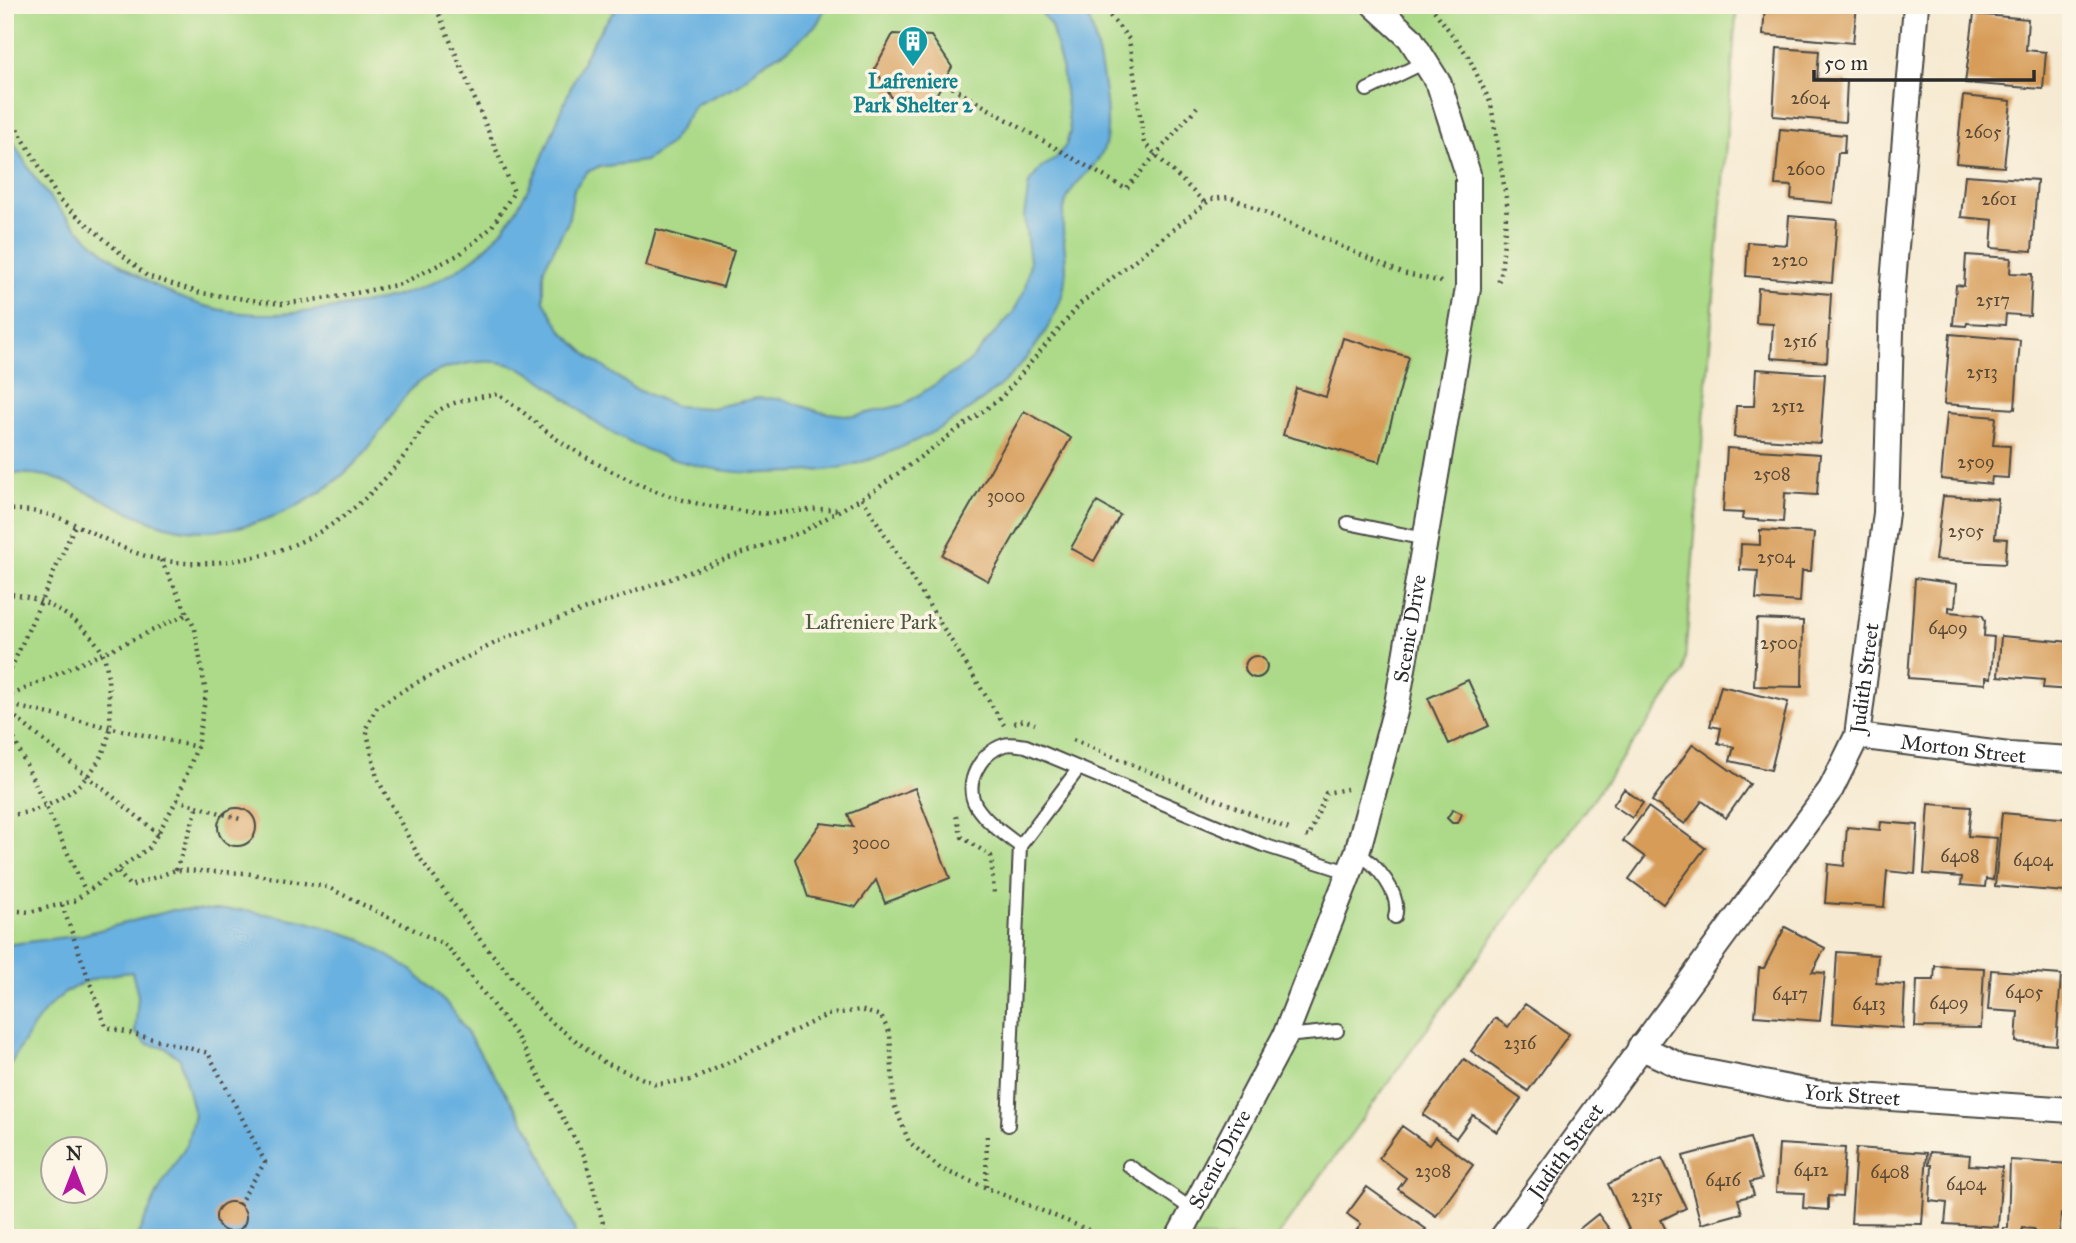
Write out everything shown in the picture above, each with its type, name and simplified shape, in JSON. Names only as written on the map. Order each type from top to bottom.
[{"type":"street","name":"Scenic Drive","points":[[1178,1238],[1285,1036],[1354,863],[1397,704],[1468,288],[1468,174],[1439,84],[1410,38],[1374,5]]},
{"type":"street","name":"Judith Street","points":[[1502,1238],[1831,789],[1857,736],[1886,513],[1892,295],[1916,5]]},
{"type":"street","name":"Morton Street","points":[[1857,736],[2009,755],[2071,759]]},
{"type":"street","name":"York Street","points":[[1640,1047],[1685,1068],[1815,1093],[2071,1110]]},
{"type":"lane","points":[[1367,90],[1425,62]]},
{"type":"lane","points":[[1348,523],[1425,539]]},
{"type":"lane","points":[[1020,846],[990,824],[975,804],[971,786],[976,768],[988,754],[1006,744],[1026,746],[1263,845],[1354,863],[1371,860],[1396,898],[1395,917]]},
{"type":"lane","points":[[1008,1125],[1020,846],[1079,768]]},
{"type":"lane","points":[[1285,1036],[1338,1031]]},
{"type":"lane","points":[[1129,1166],[1193,1210]]},
{"type":"path","points":[[5,89],[13,122],[60,201],[147,276],[201,293],[281,304],[336,297],[401,284],[460,254],[491,228],[514,192],[435,5]]},
{"type":"path","points":[[1101,5],[1129,39],[1144,143],[1206,204]]},
{"type":"path","points":[[1108,1238],[941,1170],[909,1142],[894,1104],[890,1034],[881,1016],[860,1010],[827,1015],[692,1080],[655,1084],[604,1062],[546,1018],[481,941],[419,857],[377,778],[366,728],[377,708],[410,687],[507,637],[803,532],[862,498],[947,440],[1001,398],[1080,304],[1211,199],[1230,197],[1402,273],[1468,288],[1495,288],[1501,275],[1507,204],[1491,104],[1468,56],[1430,5]]},
{"type":"path","points":[[946,85],[1126,189],[1196,107]]},
{"type":"path","points":[[5,510],[33,509],[76,523],[116,545],[161,560],[203,566],[258,556],[316,535],[365,502],[406,454],[433,414],[462,401],[497,394],[570,447],[612,472],[673,498],[720,508],[774,514],[823,508],[841,510]]},
{"type":"path","points":[[862,498],[1005,726]]},
{"type":"path","points":[[5,682],[76,523]]},
{"type":"path","points":[[5,910],[30,912],[74,901],[85,890],[118,872],[150,848],[160,835],[177,800],[197,747],[206,694],[204,666],[188,614],[161,560]]},
{"type":"path","points":[[5,594],[19,594],[64,613],[83,628],[103,653],[110,727],[87,776],[69,796],[26,814],[5,815]]},
{"type":"path","points":[[5,698],[188,614]]},
{"type":"path","points":[[5,706],[197,747]]},
{"type":"path","points":[[5,706],[160,835]]},
{"type":"path","points":[[5,720],[85,890]]},
{"type":"path","points":[[993,731],[1024,720],[1036,725]]},
{"type":"path","points":[[1061,735],[1309,837],[1326,793],[1353,788],[1373,793]]},
{"type":"path","points":[[177,800],[240,819]]},
{"type":"path","points":[[176,870],[198,806]]},
{"type":"path","points":[[955,811],[962,837],[990,856],[995,875],[994,902]]},
{"type":"path","points":[[118,872],[130,886],[176,870],[245,873],[327,887],[447,946],[516,1035],[586,1157],[607,1238]]},
{"type":"path","points":[[62,905],[106,1027],[208,1053],[265,1162],[239,1204]]},
{"type":"path","points":[[986,1187],[988,1119]]},
{"type":"green space","name":"Lafreniere Park","points":[[5,5],[1737,5],[1684,673],[1276,1238],[5,1238]]},
{"type":"water","points":[[620,5],[827,5],[817,24],[789,49],[760,65],[740,84],[695,105],[670,144],[645,161],[598,167],[587,172],[574,189],[568,222],[544,268],[544,301],[563,332],[591,358],[633,388],[676,406],[711,408],[757,398],[782,399],[820,412],[854,416],[903,405],[968,363],[1013,313],[1025,289],[1030,262],[1024,217],[1029,183],[1041,168],[1055,159],[1066,145],[1070,131],[1062,68],[1051,26],[1036,5],[1083,5],[1094,35],[1102,76],[1107,135],[1100,156],[1072,189],[1065,205],[1063,228],[1066,276],[1059,304],[1044,333],[1001,385],[945,425],[883,455],[852,465],[821,470],[747,473],[702,467],[637,446],[599,425],[544,382],[515,366],[480,362],[455,366],[421,380],[400,403],[365,452],[332,484],[313,497],[271,518],[226,529],[203,531],[163,525],[51,477],[5,473],[5,122],[39,184],[90,240],[119,263],[184,299],[217,309],[251,314],[303,312],[375,301],[416,289],[454,272],[487,246],[502,230],[520,204],[534,175],[585,56]]},
{"type":"water","points":[[173,910],[243,910],[305,921],[359,938],[413,971],[451,1008],[533,1135],[575,1231],[574,1238],[136,1238],[161,1186],[187,1144],[194,1114],[180,1059],[166,1048],[147,1044],[135,1032],[138,996],[132,972],[85,982],[53,1003],[40,1017],[5,1074],[5,945],[81,935]]},
{"type":"building","points":[[1765,5],[1857,5],[1853,43],[1763,35]]},
{"type":"building","points":[[1974,14],[2028,19],[2026,50],[2046,52],[2043,89],[1965,83]]},
{"type":"building","name":"Lafreniere Park Shelter 2","points":[[893,34],[931,36],[952,67],[932,102],[893,100],[875,68]]},
{"type":"building","points":[[1777,48],[1819,51],[1817,79],[1847,81],[1845,122],[1773,116]]},
{"type":"building","points":[[1963,96],[2011,101],[2004,167],[1956,163]]},
{"type":"building","points":[[1780,129],[1845,135],[1844,153],[1838,153],[1833,203],[1791,199],[1792,186],[1775,185]]},
{"type":"building","points":[[1965,175],[2037,180],[2032,251],[1991,248],[1993,220],[1961,217]]},
{"type":"building","points":[[1789,216],[1837,220],[1832,283],[1746,276],[1748,242],[1787,245]]},
{"type":"building","points":[[656,229],[734,251],[723,287],[646,266]]},
{"type":"building","points":[[1966,255],[2011,258],[2010,273],[2032,274],[2030,316],[2006,314],[2005,325],[1953,325],[1956,285],[1964,286]]},
{"type":"building","points":[[1758,288],[1831,294],[1827,362],[1771,358],[1773,324],[1756,323]]},
{"type":"building","points":[[1950,334],[2020,340],[2015,409],[1944,404]]},
{"type":"building","points":[[1343,338],[1409,357],[1380,462],[1283,435],[1296,388],[1326,397]]},
{"type":"building","points":[[1756,369],[1825,374],[1820,443],[1734,437],[1736,406],[1754,406]]},
{"type":"building","points":[[1024,411],[1071,438],[988,581],[942,555]]},
{"type":"building","points":[[1947,413],[1996,417],[1993,445],[2010,446],[2008,478],[1992,477],[1991,484],[1941,479]]},
{"type":"building","points":[[1727,448],[1820,454],[1817,495],[1785,493],[1783,522],[1742,519],[1743,513],[1723,512]]},
{"type":"building","points":[[1943,496],[1998,499],[1995,538],[2007,539],[2005,564],[1935,560]]},
{"type":"building","points":[[1097,502],[1120,515],[1094,561],[1071,548]]},
{"type":"building","points":[[1760,530],[1814,533],[1811,571],[1802,571],[1800,602],[1756,599],[1758,571],[1740,570],[1741,544],[1760,545]]},
{"type":"building","points":[[1915,578],[1957,584],[1955,608],[1949,607],[1949,612],[1982,615],[1985,620],[1984,636],[1994,637],[1991,678],[1986,677],[1986,684],[1908,678]]},
{"type":"building","points":[[1757,619],[1803,621],[1802,687],[1754,686]]},
{"type":"building","points":[[2001,636],[2071,642],[2071,690],[2043,688],[2044,680],[1998,676]]},
{"type":"building","points":[[1256,656],[1264,659],[1267,667],[1264,675],[1256,678],[1248,675],[1245,667],[1248,659]]},
{"type":"building","points":[[1468,680],[1489,726],[1449,744],[1428,698]]},
{"type":"building","points":[[1721,686],[1788,702],[1771,770],[1730,761],[1734,747],[1718,743],[1721,728],[1710,726]]},
{"type":"building","points":[[1693,744],[1750,784],[1726,818],[1702,801],[1685,824],[1652,801]]},
{"type":"building","points":[[915,788],[950,878],[885,903],[876,880],[856,907],[808,897],[795,859],[821,823],[853,827],[848,814]]},
{"type":"building","points":[[1624,789],[1643,803],[1632,818],[1613,805]]},
{"type":"building","points":[[1929,804],[1971,807],[1968,836],[1997,838],[1993,880],[1986,879],[1985,887],[1961,885],[1962,877],[1924,874]]},
{"type":"building","points":[[1648,807],[1705,848],[1663,904],[1629,879],[1645,857],[1623,841]]},
{"type":"building","points":[[237,808],[250,814],[256,827],[250,840],[237,846],[224,840],[218,827],[224,814]]},
{"type":"building","points":[[1453,809],[1462,814],[1458,823],[1452,823],[1447,818]]},
{"type":"building","points":[[2002,813],[2071,819],[2065,892],[1995,886]]},
{"type":"building","points":[[1881,822],[1918,825],[1915,874],[1887,871],[1884,907],[1825,903],[1828,864],[1844,866],[1847,827],[1880,830]]},
{"type":"building","points":[[1785,927],[1825,948],[1812,972],[1825,973],[1820,1021],[1755,1016],[1759,968],[1764,968]]},
{"type":"building","points":[[1837,952],[1878,955],[1876,983],[1905,985],[1903,1028],[1833,1023]]},
{"type":"building","points":[[1935,966],[1984,968],[1981,1028],[1915,1027],[1917,980],[1934,980]]},
{"type":"building","points":[[1991,970],[2061,975],[2056,1045],[2016,1042],[2018,1012],[1988,1010]]},
{"type":"building","points":[[1525,1004],[1569,1034],[1528,1091],[1471,1051],[1495,1018],[1508,1027]]},
{"type":"building","points":[[1464,1059],[1521,1099],[1497,1132],[1473,1115],[1456,1138],[1423,1115]]},
{"type":"building","points":[[1402,1126],[1429,1145],[1435,1137],[1473,1165],[1436,1216],[1398,1189],[1406,1178],[1379,1158]]},
{"type":"building","points":[[1750,1138],[1762,1179],[1750,1182],[1754,1195],[1738,1199],[1742,1213],[1701,1224],[1683,1156]]},
{"type":"building","points":[[1779,1144],[1845,1148],[1842,1197],[1828,1196],[1828,1210],[1803,1208],[1804,1193],[1776,1192]]},
{"type":"building","points":[[1856,1148],[1927,1153],[1922,1224],[1851,1223]]},
{"type":"building","points":[[1930,1152],[1970,1155],[1969,1165],[2002,1167],[1998,1227],[1945,1224],[1947,1203],[1930,1201]]},
{"type":"building","points":[[1662,1158],[1686,1208],[1661,1220],[1667,1232],[1654,1238],[1633,1238],[1608,1184]]},
{"type":"building","points":[[2010,1160],[2071,1164],[2071,1215],[2061,1214],[2059,1236],[2034,1234],[2034,1229],[2022,1228],[2022,1238],[2002,1238],[2003,1228],[2008,1228]]},
{"type":"building","points":[[1367,1187],[1426,1229],[1420,1238],[1351,1238],[1361,1224],[1347,1214]]},
{"type":"building","points":[[231,1202],[242,1206],[246,1217],[242,1228],[231,1232],[220,1228],[216,1217],[220,1206]]},
{"type":"building","points":[[1598,1214],[1616,1238],[1568,1238]]},
{"type":"place","name":"Lafreniere Park Shelter 2","points":[[913,68]]}]
